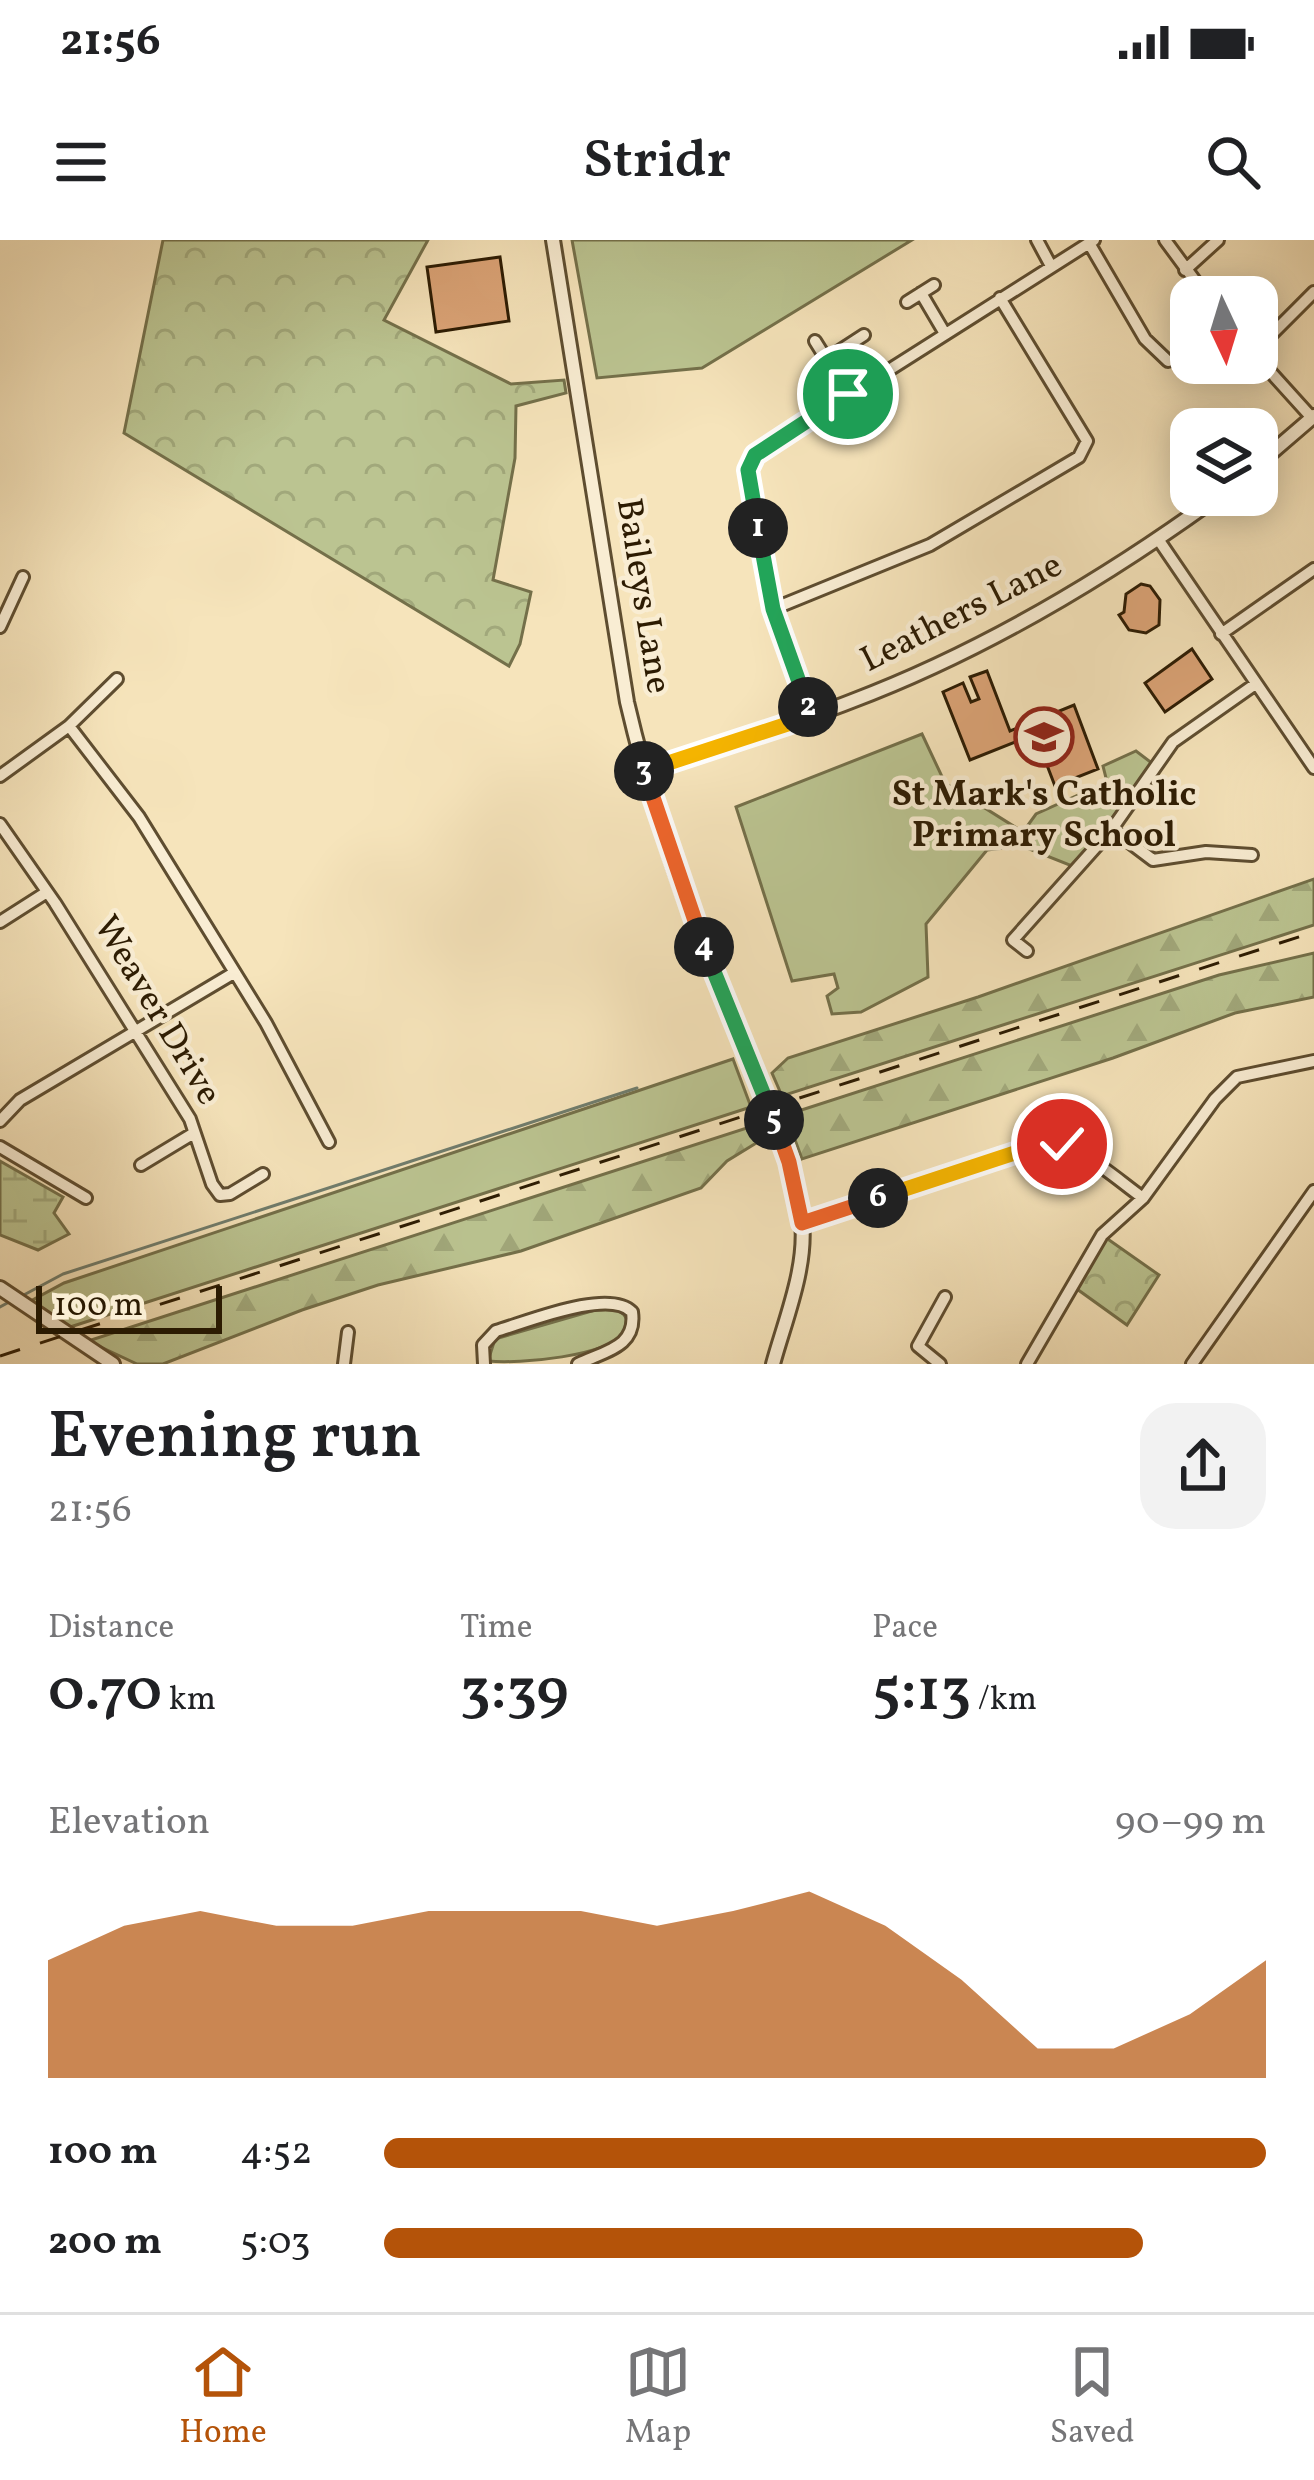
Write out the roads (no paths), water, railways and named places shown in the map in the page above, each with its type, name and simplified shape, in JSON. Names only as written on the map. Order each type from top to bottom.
[{"type":"street","name":"Baileys Lane","points":[[553,240],[627,702],[643,771],[710,966],[789,1162],[802,1223],[799,1266],[773,1364]]},
{"type":"street","points":[[1037,240],[1051,266]]},
{"type":"street","points":[[1165,240],[1190,276]]},
{"type":"street","points":[[1185,270],[1218,240]]},
{"type":"street","points":[[812,716],[773,609],[748,470],[755,455],[1092,242],[1145,339],[1168,361]]},
{"type":"street","points":[[907,302],[934,285]]},
{"type":"street","points":[[921,292],[944,332]]},
{"type":"street","points":[[1278,331],[1314,292]]},
{"type":"street","points":[[773,609],[930,545],[1079,457],[1088,440],[1000,298]]},
{"type":"street","points":[[824,361],[864,335]]},
{"type":"street","points":[[814,341],[848,394]]},
{"type":"street","points":[[1278,377],[1313,417],[1278,447]]},
{"type":"street","name":"Leathers Lane","points":[[643,771],[899,682],[1050,607],[1190,516]]},
{"type":"street","points":[[1157,539],[1314,768]]},
{"type":"street","points":[[1221,634],[1312,574]]},
{"type":"street","points":[[0,627],[23,577]]},
{"type":"street","points":[[0,776],[69,726],[117,679]]},
{"type":"street","points":[[1027,952],[1013,940],[1112,830],[1173,742],[1254,686]]},
{"type":"street","points":[[69,726],[139,817],[266,1023],[329,1142]]},
{"type":"street","name":"Weaver Drive","points":[[0,824],[135,1032],[194,1133],[220,1195],[263,1174]]},
{"type":"street","points":[[1112,830],[1153,860],[1206,852],[1252,855]]},
{"type":"street","points":[[0,922],[47,892]]},
{"type":"street","points":[[0,1121],[20,1100],[232,974]]},
{"type":"street","points":[[1027,1364],[1102,1235],[1143,1198],[1215,1099],[1237,1077],[1314,1061]]},
{"type":"street","points":[[141,1165],[194,1133]]},
{"type":"street","points":[[802,1223],[1042,1144],[1062,1144],[1077,1151],[1143,1198]]},
{"type":"street","points":[[0,1147],[86,1198]]},
{"type":"street","points":[[1192,1364],[1314,1191]]},
{"type":"street","points":[[3,1290],[113,1364]]},
{"type":"street","points":[[940,1364],[918,1346],[945,1297]]},
{"type":"street","points":[[484,1364],[483,1345],[496,1331],[605,1301],[624,1304],[632,1312],[632,1336],[578,1364]]},
{"type":"street","points":[[344,1364],[348,1332]]},
{"type":"waterway","points":[[20,1297],[63,1274],[637,1088]]},
{"type":"waterway","points":[[0,1307],[11,1301]]},
{"type":"railway","points":[[0,1356],[1314,932]]},
{"type":"place","name":"St Mark's Catholic Primary School","points":[[1044,737]]}]
